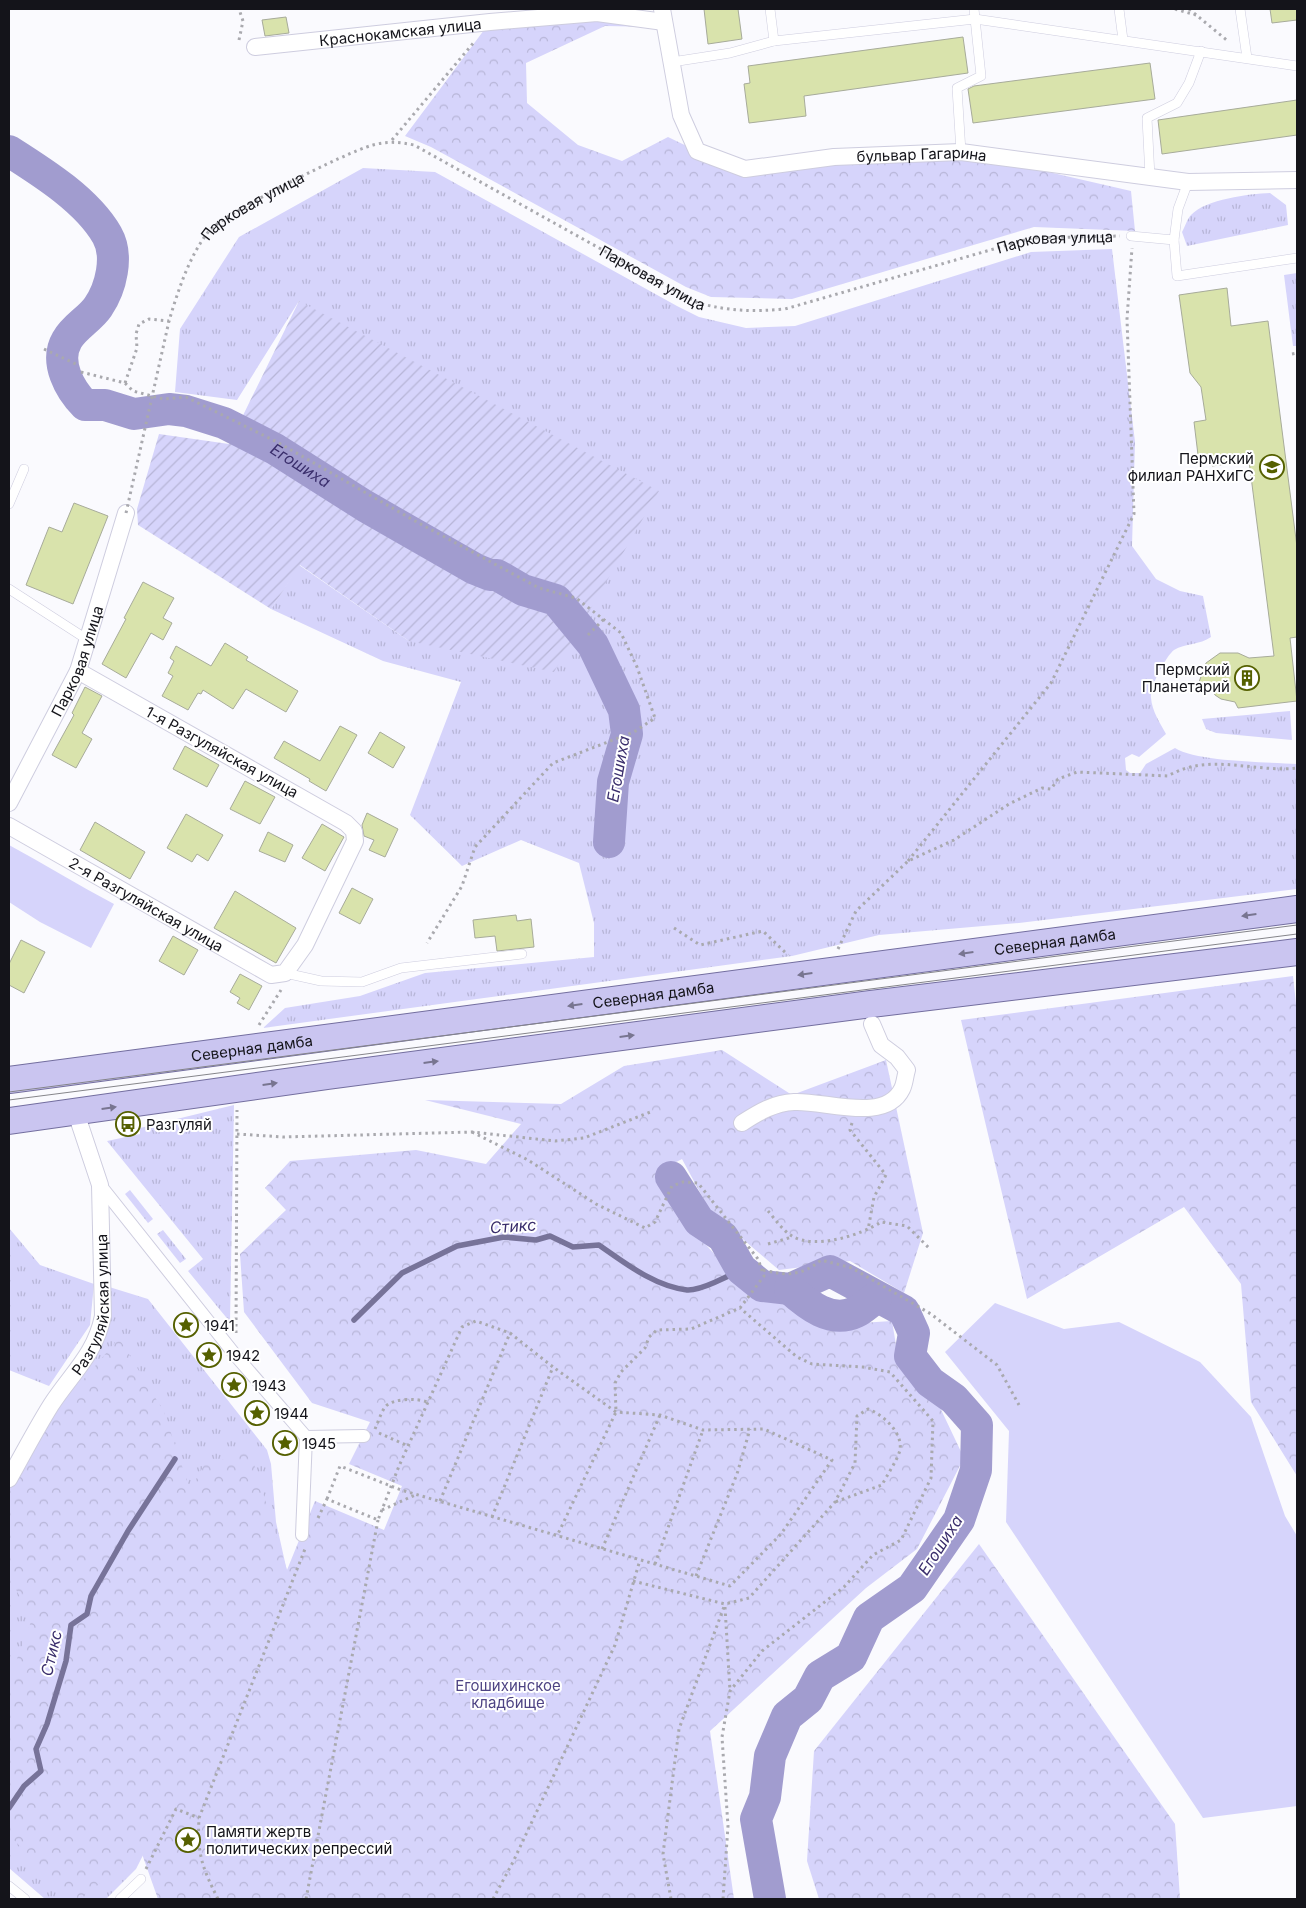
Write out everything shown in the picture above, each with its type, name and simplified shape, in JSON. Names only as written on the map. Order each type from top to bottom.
[{"type":"main road","name":"Северная дамба","points":[[9,1080],[1297,909]]},
{"type":"main road","points":[[9,1121],[76,1113],[338,1074],[1297,952]]},
{"type":"street","name":"Краснокамская улица","points":[[255,48],[490,22],[596,13],[663,15]]},
{"type":"street","name":"бульвар Гагарина","points":[[663,15],[681,115],[697,151],[745,169],[834,157],[961,152],[1100,168],[1188,182],[1297,180]]},
{"type":"street","name":"Парковая улица","points":[[9,803],[78,671],[126,513]]},
{"type":"street","name":"1-я Разгуляйская улица","points":[[78,671],[346,822],[354,831],[355,841],[305,945],[285,973]]},
{"type":"street","name":"2-я Разгуляйская улица","points":[[9,826],[259,970],[271,975],[285,973]]},
{"type":"street","points":[[742,1123],[766,1107],[794,1102],[858,1108],[886,1105],[902,1090],[907,1070],[897,1057],[881,1045],[872,1024]]},
{"type":"street","name":"Разгуляйская улица","points":[[9,1479],[51,1404],[89,1355],[99,1335],[103,1316],[100,1185],[76,1113]]},
{"type":"street","points":[[100,1185],[236,1356],[306,1437],[304,1541]]},
{"type":"street","points":[[306,1437],[364,1436]]},
{"type":"lane","points":[[770,9],[774,41]]},
{"type":"lane","points":[[961,152],[957,88],[981,76],[974,9]]},
{"type":"lane","points":[[1119,9],[1123,40]]},
{"type":"lane","points":[[1240,9],[1247,58]]},
{"type":"lane","points":[[672,62],[730,53],[774,41],[975,19],[1297,66]]},
{"type":"lane","points":[[1150,177],[1147,118],[1177,102],[1189,83],[1201,51]]},
{"type":"lane","points":[[1188,182],[1178,209],[1174,240],[1177,276],[1297,258]]},
{"type":"lane","name":"Парковая улица","points":[[1132,236],[1174,240]]},
{"type":"lane","points":[[9,504],[24,469]]},
{"type":"lane","points":[[9,589],[88,640]]},
{"type":"lane","points":[[285,973],[321,981],[362,982],[401,968],[522,954]]},
{"type":"lane","points":[[120,1899],[141,1879]]},
{"type":"lane","points":[[9,1886],[25,1899]]},
{"type":"path","points":[[239,9],[243,21],[238,41],[255,48]]},
{"type":"path","points":[[1175,9],[1197,16]]},
{"type":"path","points":[[1189,9],[1247,58]]},
{"type":"path","points":[[392,141],[490,22]]},
{"type":"path","name":"Парковая улица","points":[[126,513],[169,321],[183,279],[210,230],[252,204],[349,153],[392,141],[414,145],[698,303],[726,310],[755,312],[785,309],[1032,238],[1132,236]]},
{"type":"path","points":[[837,952],[856,911],[908,861],[1052,683],[1134,514],[1127,319],[1132,236]]},
{"type":"path","points":[[125,383],[137,348],[136,334],[139,324],[149,319],[169,321]]},
{"type":"path","points":[[44,349],[78,364]]},
{"type":"path","points":[[81,372],[125,383],[133,391],[163,400],[186,398],[245,426],[539,588],[576,598],[621,633],[637,667],[655,718],[634,732],[553,763],[475,847],[462,886],[427,943]]},
{"type":"path","points":[[588,635],[604,619]]},
{"type":"path","points":[[908,861],[954,840],[1009,804],[1042,788],[1051,789],[1058,779],[1077,772],[1168,776],[1179,770],[1204,763],[1297,768]]},
{"type":"path","points":[[674,928],[700,945],[763,931],[794,960]]},
{"type":"path","points":[[258,1026],[283,988],[285,973]]},
{"type":"path","points":[[236,1356],[237,1108]]},
{"type":"path","points":[[858,1108],[850,1130],[886,1175],[874,1197],[868,1230]]},
{"type":"path","points":[[237,1134],[283,1137],[472,1132],[556,1141],[584,1138],[653,1111]]},
{"type":"path","points":[[472,1132],[528,1160],[596,1204],[645,1228],[655,1222],[672,1186],[683,1182],[698,1183],[758,1259],[764,1276],[740,1308],[691,1329],[657,1330],[649,1337],[645,1348],[621,1372],[615,1383],[616,1412],[557,1536]]},
{"type":"path","points":[[768,1211],[792,1236]]},
{"type":"path","points":[[768,1244],[792,1236],[820,1242],[868,1230],[880,1222],[907,1226],[930,1249]]},
{"type":"path","points":[[763,1270],[783,1275],[809,1270],[821,1260],[852,1268],[931,1314],[997,1365],[1019,1404]]},
{"type":"path","points":[[730,1691],[762,1650],[844,1587],[873,1555],[901,1540],[931,1478],[933,1420],[890,1372],[863,1367],[812,1364],[797,1357],[740,1308]]},
{"type":"path","points":[[306,1899],[378,1520],[391,1487],[408,1446],[427,1402],[462,1328],[476,1321],[510,1333],[553,1367],[563,1372],[616,1412],[660,1415],[703,1430],[764,1429],[832,1460],[781,1534],[730,1586],[391,1487],[340,1466],[324,1505]]},
{"type":"path","points":[[440,1502],[510,1333]]},
{"type":"path","points":[[492,1517],[553,1367]]},
{"type":"path","points":[[408,1446],[374,1431],[385,1407],[391,1402],[421,1400],[427,1402]]},
{"type":"path","points":[[634,1581],[725,1604],[749,1598],[835,1502],[855,1463],[857,1416],[868,1409],[880,1413],[898,1437],[900,1450],[882,1485],[835,1502]]},
{"type":"path","points":[[602,1549],[660,1415]]},
{"type":"path","points":[[696,1576],[737,1474],[750,1429]]},
{"type":"path","points":[[655,1564],[703,1430]]},
{"type":"path","points":[[382,1511],[416,1494]]},
{"type":"path","points":[[327,1499],[378,1520]]},
{"type":"path","points":[[218,1899],[202,1866],[198,1837],[199,1818],[304,1541]]},
{"type":"path","points":[[492,1899],[513,1862],[615,1645],[640,1560]]},
{"type":"path","points":[[723,1899],[728,1826],[722,1737],[730,1691],[725,1604]]},
{"type":"path","points":[[671,1899],[663,1854],[679,1729],[725,1604]]},
{"type":"path","points":[[141,1879],[176,1809],[199,1818]]},
{"type":"green space","points":[[597,13],[660,27],[605,26],[526,63],[527,103],[578,145],[622,161],[668,137],[697,151],[745,169],[961,152],[1131,191],[1135,231],[1034,227],[792,299],[711,297],[686,287],[431,147],[405,136],[490,22]]},
{"type":"green space","points":[[363,168],[435,172],[677,306],[699,317],[746,328],[795,326],[1031,252],[1112,249],[1135,442],[1132,546],[1156,579],[1180,591],[1203,596],[1211,637],[1207,640],[1174,650],[1167,659],[1155,680],[1151,693],[1155,712],[1166,734],[1139,757],[1132,754],[1125,758],[1126,770],[1130,773],[1140,773],[1146,764],[1175,748],[1185,753],[1216,759],[1297,764],[1297,889],[1019,923],[879,935],[792,956],[263,1028],[285,1008],[360,996],[425,973],[594,957],[594,923],[579,863],[521,840],[462,866],[410,815],[461,682],[383,661],[271,609],[299,565],[409,641],[299,301],[237,400],[175,392],[180,329],[239,237]]},
{"type":"green space","points":[[1270,193],[1286,205],[1288,225],[1187,246],[1182,232],[1190,217],[1198,210],[1228,198]]},
{"type":"green space","points":[[1297,273],[1297,346],[1293,346],[1284,275]]},
{"type":"green space","points":[[299,301],[659,491],[554,672],[409,641],[300,565],[271,609],[138,525],[137,509],[159,434],[229,444]]},
{"type":"green space","points":[[1290,711],[1292,740],[1216,733],[1206,729],[1202,719]]},
{"type":"green space","points":[[9,845],[114,904],[91,948],[40,922],[9,902]]},
{"type":"green space","points":[[1293,976],[1297,1013],[1297,1476],[1251,1402],[1241,1284],[1184,1207],[1027,1299],[961,1020]]},
{"type":"green space","name":"Егошихинское кладбище","points":[[722,1050],[792,1095],[886,1060],[923,1233],[904,1293],[850,1261],[779,1270],[710,1211],[682,1159],[657,1172],[681,1217],[735,1277],[761,1295],[796,1304],[816,1319],[845,1324],[892,1321],[900,1369],[935,1397],[964,1458],[917,1549],[866,1588],[710,1731],[734,1899],[158,1899],[142,1854],[78,1899],[71,1899],[9,1835],[9,1680],[32,1619],[13,1584],[9,1584],[9,1493],[43,1427],[119,1338],[164,1412],[190,1490],[204,1465],[250,1451],[287,1570],[315,1501],[384,1530],[402,1486],[349,1464],[370,1422],[312,1403],[244,1312],[240,1254],[286,1210],[265,1188],[290,1161],[416,1150],[486,1164],[521,1124],[425,1100],[561,1104],[624,1066]]},
{"type":"green space","points":[[234,1105],[230,1322],[188,1271],[203,1259],[107,1141],[140,1134],[140,1128]]},
{"type":"green space","points":[[130,1190],[153,1219],[148,1223],[125,1194]]},
{"type":"green space","points":[[9,1228],[40,1265],[94,1284],[90,1325],[49,1386],[9,1370]]},
{"type":"green space","points":[[163,1230],[186,1259],[180,1263],[157,1234]]},
{"type":"green space","points":[[106,1286],[148,1299],[267,1450],[271,1464],[276,1522],[287,1571],[136,1869],[106,1899],[45,1899],[9,1868],[9,1487],[43,1427],[79,1374]]},
{"type":"green space","points":[[995,1303],[1064,1329],[1119,1322],[1200,1362],[1251,1417],[1285,1516],[1297,1536],[1297,1806],[1203,1818],[1006,1522],[1009,1431],[945,1352]]},
{"type":"green space","points":[[979,1544],[1175,1824],[1180,1899],[819,1899],[807,1861],[814,1751]]},
{"type":"building","points":[[704,9],[738,9],[742,39],[708,44]]},
{"type":"building","points":[[1270,9],[1297,9],[1297,20],[1272,23]]},
{"type":"building","points":[[286,17],[289,33],[265,36],[262,20]]},
{"type":"building","points":[[963,37],[968,73],[804,96],[806,116],[749,123],[744,84],[750,83],[748,66]]},
{"type":"building","points":[[1150,63],[1155,99],[973,123],[968,89],[974,86]]},
{"type":"building","points":[[1297,100],[1297,135],[1162,154],[1158,120]]},
{"type":"building","points":[[1227,288],[1231,326],[1268,321],[1297,547],[1297,637],[1290,638],[1297,701],[1238,708],[1235,702],[1221,699],[1215,695],[1209,684],[1199,682],[1206,663],[1220,653],[1238,653],[1249,658],[1274,656],[1249,461],[1212,466],[1212,454],[1198,455],[1194,422],[1206,420],[1201,387],[1190,373],[1179,295]]},
{"type":"building","points":[[74,503],[108,516],[73,604],[26,585],[49,527],[62,532]]},
{"type":"building","points":[[143,582],[174,598],[163,618],[172,623],[163,640],[151,633],[126,678],[102,664]]},
{"type":"building","points":[[225,643],[248,657],[246,660],[298,691],[286,712],[246,689],[233,709],[203,690],[201,694],[198,693],[188,710],[162,696],[173,676],[168,673],[174,661],[170,658],[176,646],[211,666]]},
{"type":"building","points":[[85,687],[102,696],[82,733],[92,739],[76,768],[52,755],[74,715],[72,713]]},
{"type":"building","points":[[340,726],[357,735],[326,791],[309,781],[310,779],[274,758],[284,741],[320,761]]},
{"type":"building","points":[[380,732],[405,747],[393,768],[368,753]]},
{"type":"building","points":[[185,746],[219,765],[207,787],[173,769]]},
{"type":"building","points":[[245,781],[275,797],[260,824],[230,809]]},
{"type":"building","points":[[367,813],[398,829],[385,857],[369,850],[374,840],[364,836],[362,825]]},
{"type":"building","points":[[186,814],[223,835],[208,861],[197,854],[192,862],[167,848]]},
{"type":"building","points":[[95,822],[145,852],[130,879],[80,850]]},
{"type":"building","points":[[322,824],[344,837],[325,871],[302,858]]},
{"type":"building","points":[[268,832],[293,845],[285,862],[259,851]]},
{"type":"building","points":[[352,888],[373,899],[360,924],[339,913]]},
{"type":"building","points":[[235,891],[296,928],[276,963],[214,928]]},
{"type":"building","points":[[516,915],[517,921],[531,919],[534,947],[497,951],[495,936],[475,938],[473,920]]},
{"type":"building","points":[[173,936],[198,950],[184,975],[159,961]]},
{"type":"building","points":[[21,940],[45,952],[24,993],[9,985],[9,964]]},
{"type":"building","points":[[240,974],[262,986],[249,1010],[237,1003],[240,998],[230,992]]},
{"type":"waterway","name":"Егошиха","points":[[9,151],[76,199],[98,222],[111,243],[113,262],[107,291],[98,307],[70,335],[63,348],[63,366],[69,384],[85,405],[105,405],[134,414],[169,409],[186,411],[224,423],[275,449],[365,506],[475,569],[490,575],[497,575],[523,590],[556,600],[593,645],[624,710],[627,734],[613,782],[609,842]]},
{"type":"waterway","name":"Егошиха","points":[[671,1177],[699,1221],[723,1237],[741,1269],[762,1286],[790,1289],[830,1271],[904,1311],[914,1333],[910,1356],[930,1382],[954,1399],[977,1425],[976,1470],[959,1520],[912,1588],[869,1618],[851,1657],[820,1676],[808,1699],[787,1716],[770,1756],[765,1797],[756,1819],[770,1899]]},
{"type":"waterway","name":"Стикс","points":[[354,1320],[402,1273],[457,1246],[504,1237],[536,1240],[550,1236],[573,1247],[599,1245],[652,1279],[675,1288],[687,1290],[707,1286],[741,1269]]},
{"type":"waterway","points":[[790,1289],[820,1311],[838,1316],[856,1312],[876,1298]]},
{"type":"waterway","name":"Стикс","points":[[9,1808],[24,1786],[41,1771],[36,1749],[47,1724],[66,1661],[71,1625],[87,1614],[91,1596],[128,1531],[175,1459]]},
{"type":"tram line","points":[[9,1092],[1297,925]]},
{"type":"tram line","points":[[9,1100],[1297,934]]},
{"type":"place","name":"Пермский филиал РАНХиГС","points":[[1272,467]]},
{"type":"place","name":"Пермский Планетарий","points":[[1247,678]]},
{"type":"place","name":"Разгуляй","points":[[128,1124]]},
{"type":"place","name":"1941","points":[[186,1325]]},
{"type":"place","name":"1942","points":[[209,1355]]},
{"type":"place","name":"1943","points":[[234,1385]]},
{"type":"place","name":"1944","points":[[257,1413]]},
{"type":"place","name":"1945","points":[[285,1443]]},
{"type":"place","name":"Памяти жертв политических репрессий","points":[[188,1840]]}]
